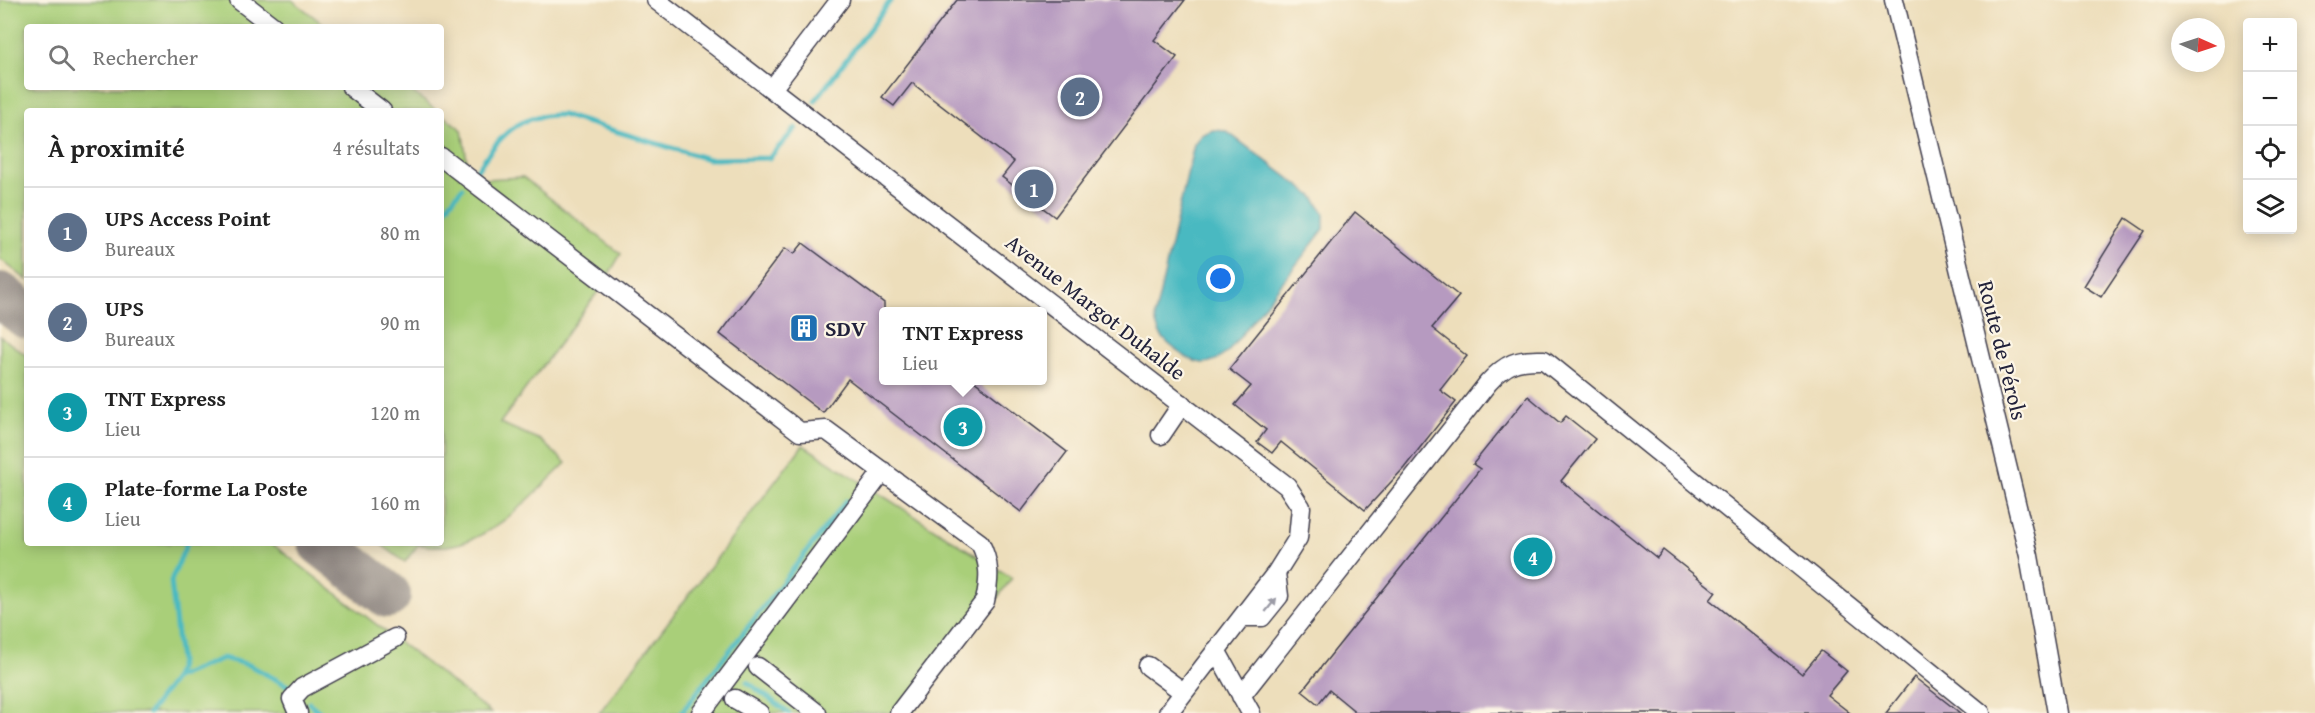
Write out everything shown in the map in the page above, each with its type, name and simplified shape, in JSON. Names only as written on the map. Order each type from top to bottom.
[{"type":"street","points":[[239,0],[270,24]]},
{"type":"street","name":"Avenue Margot Duhalde","points":[[656,0],[1287,486],[1301,507],[1298,538],[1276,573],[1168,713]]},
{"type":"street","points":[[772,89],[840,0]]},
{"type":"street","name":"Route de Pérols","points":[[1894,0],[2029,556],[2057,713]]},
{"type":"street","points":[[355,90],[378,108]]},
{"type":"street","points":[[444,159],[800,432],[826,430],[980,543],[987,558],[990,579],[985,601],[899,713]]},
{"type":"street","points":[[1241,696],[1488,383],[1501,368],[1522,359],[1544,360],[1731,514],[1981,713]]},
{"type":"street","points":[[1161,435],[1182,404]]},
{"type":"street","points":[[700,713],[883,471]]},
{"type":"street","points":[[298,713],[292,699],[302,688],[394,638]]},
{"type":"street","points":[[1216,650],[1251,713]]},
{"type":"street","points":[[1148,666],[1184,692]]},
{"type":"street","points":[[758,667],[817,713]]},
{"type":"street","points":[[735,699],[759,713]]},
{"type":"green space","points":[[0,0],[292,0],[323,24],[24,24],[24,90],[410,90],[433,108],[24,108],[24,278],[0,259]]},
{"type":"green space","points":[[444,116],[462,130],[468,167],[485,179],[523,177],[621,254],[600,289],[500,423],[540,440],[566,463],[512,514],[496,526],[463,542],[444,546]]},
{"type":"green space","points":[[0,336],[24,354],[24,546],[275,546],[491,713],[0,713]]},
{"type":"green space","points":[[803,445],[1012,578],[912,713],[599,713]]},
{"type":"green space","points":[[383,546],[417,546],[405,562]]},
{"type":"water","points":[[1213,130],[1226,131],[1314,197],[1324,213],[1324,229],[1228,352],[1214,361],[1201,363],[1189,359],[1160,335],[1155,315],[1194,144],[1201,135]]},
{"type":"building","points":[[957,0],[1185,0],[1154,40],[1177,57],[1055,217],[1002,177],[1014,162],[912,83],[894,106],[882,97]]},
{"type":"building","points":[[1355,212],[1459,296],[1432,328],[1467,356],[1440,390],[1456,402],[1404,468],[1365,510],[1281,442],[1272,453],[1257,442],[1266,430],[1235,405],[1251,386],[1229,369]]},
{"type":"building","points":[[2126,218],[2145,231],[2101,297],[2084,286]]},
{"type":"building","points":[[803,243],[884,303],[884,307],[879,307],[879,385],[979,385],[1067,452],[1021,512],[848,379],[823,413],[720,334],[785,248],[794,254]]},
{"type":"building","points":[[1528,396],[1560,423],[1566,416],[1595,439],[1561,481],[1657,558],[1663,550],[1716,592],[1710,600],[1802,674],[1821,651],[1847,671],[1827,695],[1850,713],[1357,713],[1329,690],[1318,704],[1302,691],[1480,469],[1473,464]]},
{"type":"building","points":[[1914,677],[1960,713],[1886,713]]},
{"type":"waterway","points":[[815,101],[891,0]]},
{"type":"waterway","points":[[477,170],[494,146],[512,129],[533,118],[546,116],[562,115],[708,159],[769,158],[796,128]]},
{"type":"waterway","points":[[444,210],[462,188]]},
{"type":"waterway","points":[[681,713],[846,501]]},
{"type":"waterway","points":[[149,713],[175,678],[180,662],[171,581],[186,546]]},
{"type":"waterway","points":[[175,678],[223,658],[249,665],[290,687]]},
{"type":"waterway","points":[[747,682],[789,713]]},
{"type":"waterway","points":[[309,703],[321,713]]},
{"type":"taxiway","points":[[0,295],[24,314]]},
{"type":"taxiway","points":[[325,546],[388,595]]},
{"type":"place","name":"UPS","points":[[1080,97]]},
{"type":"place","name":"UPS Access Point","points":[[1034,189]]},
{"type":"place","name":"SDV","points":[[804,328]]},
{"type":"place","name":"TNT Express","points":[[963,427]]},
{"type":"place","name":"Plate-forme La Poste","points":[[1533,557]]}]
